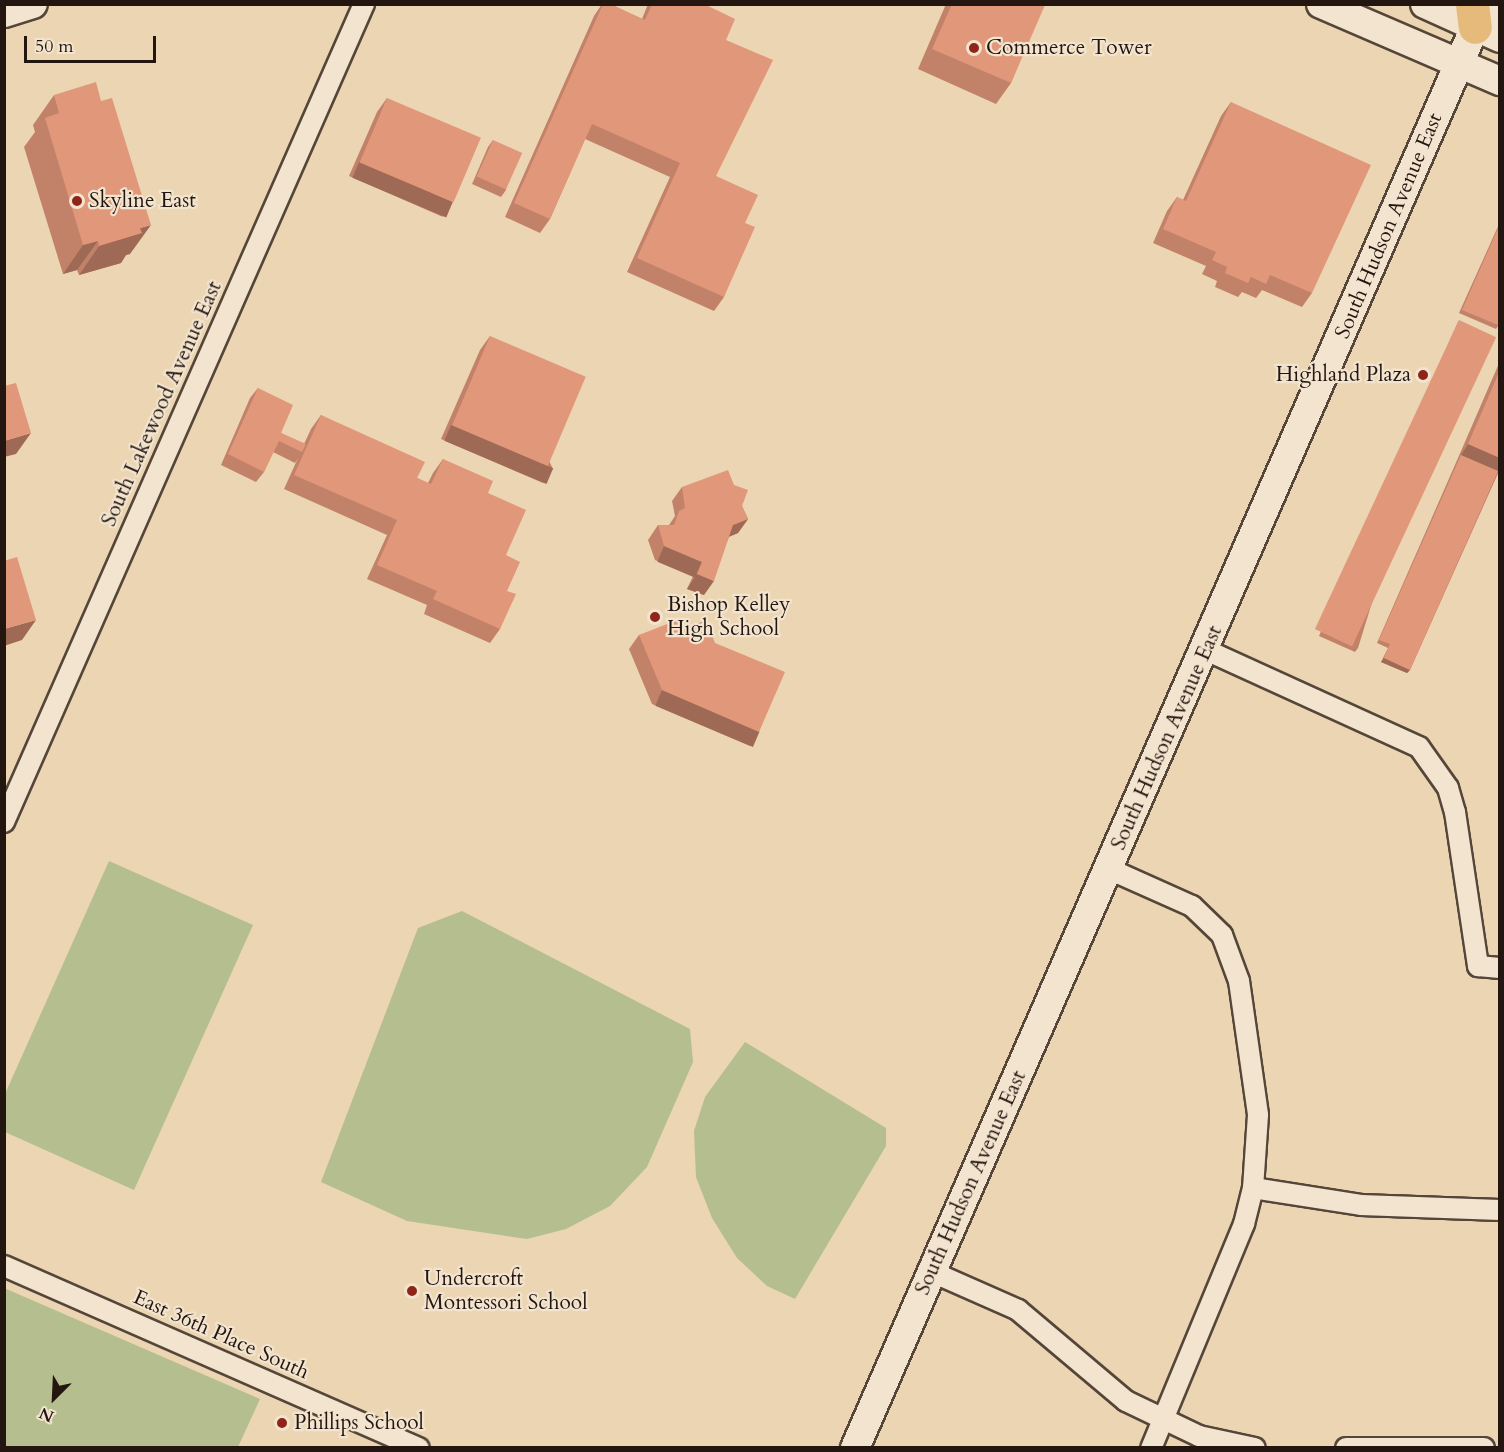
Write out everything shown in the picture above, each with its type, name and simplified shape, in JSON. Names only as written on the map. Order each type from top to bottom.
[{"type":"street","points":[[4,13],[33,4]]},
{"type":"street","name":"South Lakewood Avenue East","points":[[4,822],[364,4]]},
{"type":"street","points":[[1321,4],[1500,81]]},
{"type":"street","points":[[1425,4],[1487,19]]},
{"type":"street","name":"South Hudson Avenue East","points":[[855,1448],[1460,65],[1487,19]]},
{"type":"street","points":[[1206,650],[1395,731],[1419,747],[1448,788],[1455,812],[1478,966],[1500,968]]},
{"type":"street","points":[[1109,869],[1192,906],[1209,919],[1233,956],[1255,1080],[1253,1188],[1228,1271],[1150,1448]]},
{"type":"street","points":[[1253,1188],[1361,1205],[1500,1210]]},
{"type":"street","name":"East 36th Place South","points":[[4,1266],[418,1448]]},
{"type":"street","points":[[932,1272],[1018,1310],[1096,1379],[1163,1420],[1199,1436],[1256,1448]]},
{"type":"street","points":[[1346,1448],[1484,1448]]},
{"type":"green space","points":[[109,861],[253,925],[134,1190],[5,1132],[5,1094]]},
{"type":"green space","points":[[462,911],[690,1029],[693,1062],[647,1167],[610,1206],[566,1229],[527,1239],[407,1221],[321,1182],[418,928]]},
{"type":"green space","points":[[745,1042],[886,1128],[886,1146],[795,1299],[767,1286],[737,1258],[712,1218],[696,1177],[694,1131],[705,1097]]},
{"type":"green space","points":[[4,1288],[260,1399],[238,1447],[5,1447]]},
{"type":"building","points":[[603,4],[610,4],[645,20],[652,4],[704,4],[735,19],[726,40],[773,60],[716,176],[758,195],[745,223],[755,227],[724,297],[637,258],[680,163],[592,124],[550,219],[514,203]]},
{"type":"building","name":"Commerce Tower","points":[[952,4],[1045,5],[1011,83],[932,49]]},
{"type":"building","points":[[96,82],[101,101],[112,98],[151,225],[140,228],[142,233],[99,246],[98,241],[83,245],[45,118],[59,113],[54,95]]},
{"type":"building","points":[[387,98],[481,138],[454,202],[360,162]]},
{"type":"building","points":[[1231,102],[1371,165],[1312,293],[1270,275],[1266,284],[1251,277],[1248,283],[1225,273],[1227,267],[1212,260],[1216,252],[1163,229],[1177,197],[1186,201]]},
{"type":"building","points":[[493,140],[522,153],[506,190],[477,177]]},
{"type":"building","points":[[1500,224],[1500,323],[1498,325],[1462,310]]},
{"type":"building","points":[[1459,320],[1496,337],[1352,646],[1315,629]]},
{"type":"building","points":[[490,336],[586,377],[548,466],[452,425]]},
{"type":"building","points":[[1500,370],[1500,458],[1468,444]]},
{"type":"building","points":[[16,383],[31,433],[4,441],[4,386]]},
{"type":"building","points":[[258,388],[293,405],[281,433],[306,444],[302,452],[279,441],[264,472],[228,454]]},
{"type":"building","points":[[321,415],[425,462],[417,478],[431,484],[443,459],[493,481],[488,493],[526,510],[506,555],[520,562],[507,591],[516,594],[500,629],[433,599],[437,591],[377,565],[397,520],[294,475]]},
{"type":"building","points":[[1461,455],[1498,471],[1410,670],[1384,658],[1390,644],[1379,640]]},
{"type":"building","points":[[728,470],[734,485],[748,490],[742,506],[748,519],[733,525],[714,581],[697,574],[702,562],[664,546],[658,525],[674,525],[679,511],[685,508],[682,487]]},
{"type":"building","points":[[17,557],[36,620],[4,629],[4,561]]},
{"type":"building","points":[[680,619],[684,629],[706,620],[715,643],[785,672],[759,732],[662,690],[639,635]]},
{"type":"place","name":"Commerce Tower","points":[[974,48]]},
{"type":"place","name":"Skyline East","points":[[77,201]]},
{"type":"place","name":"Highland Plaza","points":[[1423,375]]},
{"type":"place","name":"Bishop Kelley High School","points":[[655,617]]},
{"type":"place","name":"Undercroft Montessori School","points":[[412,1291]]},
{"type":"place","name":"Phillips School","points":[[282,1423]]}]
